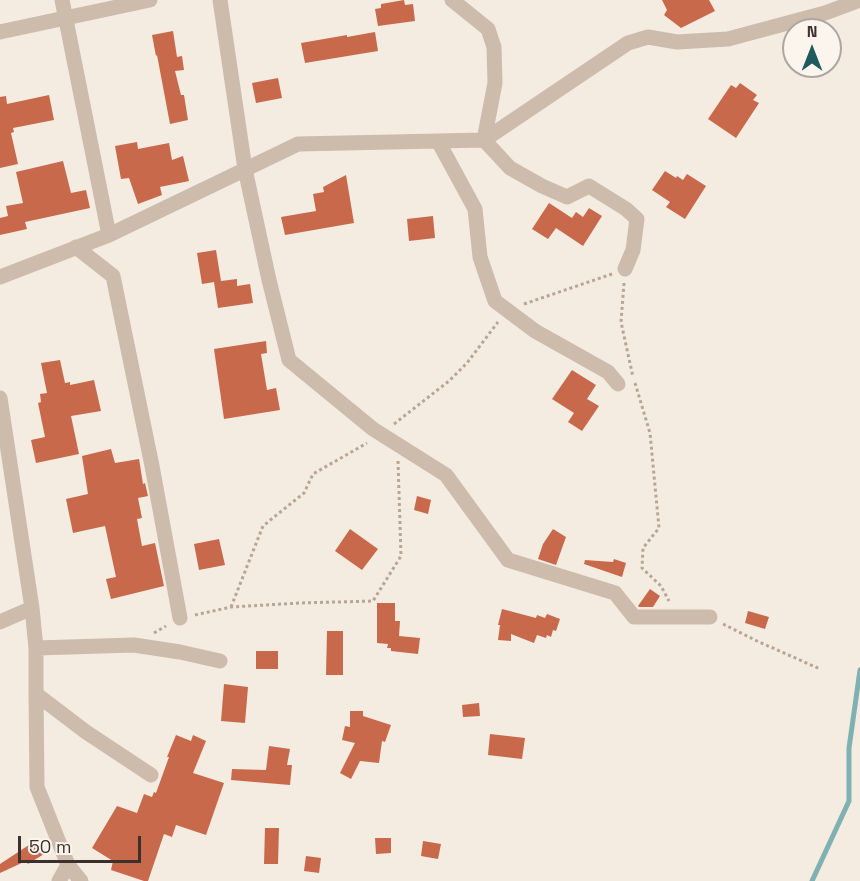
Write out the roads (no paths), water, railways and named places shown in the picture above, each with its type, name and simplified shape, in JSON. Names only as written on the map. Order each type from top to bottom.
[{"type":"street","points":[[62,0],[109,235]]},
{"type":"street","points":[[0,32],[150,0]]},
{"type":"street","points":[[220,0],[245,170],[268,280],[290,360],[373,429],[446,475],[508,560],[615,593],[634,617],[711,617]]},
{"type":"street","points":[[452,0],[488,29],[494,47],[495,83],[484,140]]},
{"type":"street","points":[[0,277],[109,235],[298,144],[484,140],[628,43],[648,37],[677,42],[728,39],[825,13],[860,0]]},
{"type":"street","points":[[484,140],[510,168],[542,186],[567,197],[589,186],[626,209],[637,219],[633,250],[625,269]]},
{"type":"street","points":[[438,141],[475,209],[480,258],[495,301],[535,331],[608,372],[618,384]]},
{"type":"street","points":[[76,248],[113,276],[180,618]]},
{"type":"street","points":[[0,398],[36,648],[37,787],[68,864],[81,881]]},
{"type":"street","points":[[0,622],[32,608]]},
{"type":"street","points":[[36,648],[134,645],[220,661]]},
{"type":"street","points":[[36,694],[86,732],[151,775]]},
{"type":"street","points":[[59,881],[68,864]]},
{"type":"waterway","points":[[812,881],[849,801],[849,748],[860,670]]}]
